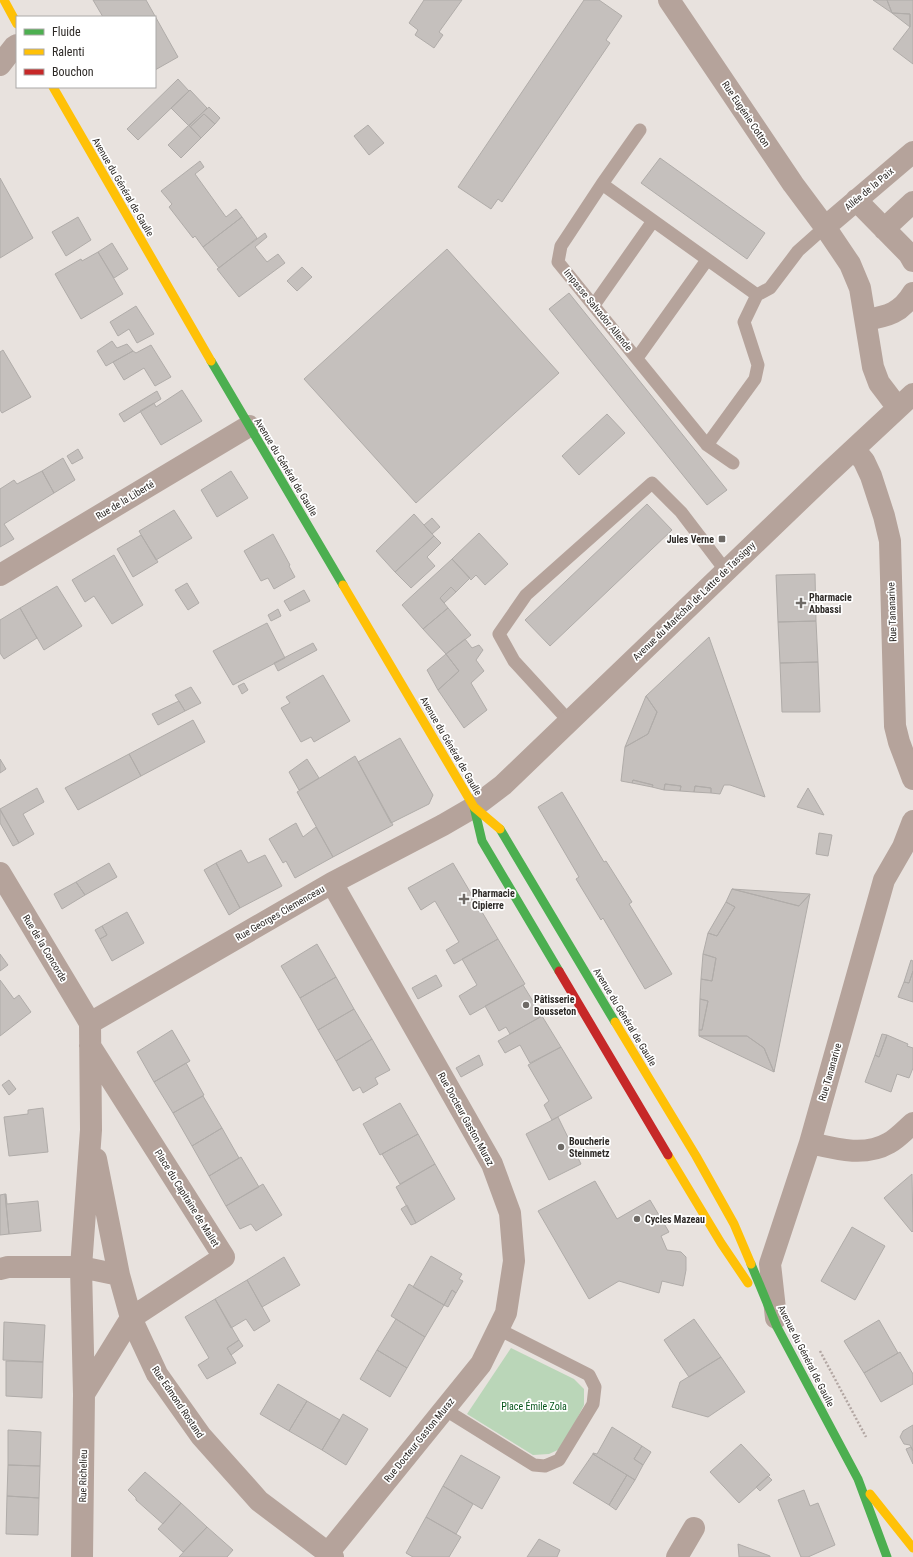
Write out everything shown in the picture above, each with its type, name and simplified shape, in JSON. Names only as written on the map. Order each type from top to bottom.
[{"type":"main road","points":[[4,0],[16,22]]},
{"type":"main road","name":"Avenue du Général de Gaulle","points":[[54,88],[249,426],[474,807],[500,829],[696,1156],[734,1224],[777,1328],[858,1479],[887,1557]]},
{"type":"main road","points":[[474,807],[482,841],[722,1243],[777,1328]]},
{"type":"main road","name":"Avenue du Général de Gaulle","points":[[858,1479],[913,1548]]},
{"type":"street","name":"Rue Eugénie Cotton","points":[[669,0],[793,184],[850,264],[860,288],[873,367],[879,383],[905,401]]},
{"type":"street","points":[[0,65],[16,46]]},
{"type":"street","name":"Allée de la Paix","points":[[825,227],[913,152]]},
{"type":"street","points":[[856,200],[909,254],[913,261]]},
{"type":"street","points":[[884,229],[913,202]]},
{"type":"street","points":[[866,320],[895,313],[906,304],[913,293]]},
{"type":"street","name":"Avenue du Maréchal de Lattre de Tassigny","points":[[474,807],[503,784],[905,401]]},
{"type":"street","name":"Rue de la Liberté","points":[[0,575],[249,426]]},
{"type":"street","name":"Rue Tananarive","points":[[854,449],[864,461],[871,476],[884,516],[890,541],[895,726],[898,742],[913,779]]},
{"type":"street","name":"Rue Georges Clemenceau","points":[[90,1023],[332,883],[443,825],[474,807]]},
{"type":"street","name":"Rue Tananarive","points":[[777,1328],[770,1264],[810,1143],[884,880],[903,846],[913,821]]},
{"type":"street","name":"Rue de la Concorde","points":[[0,873],[90,1023]]},
{"type":"street","name":"Rue Docteur Gaston Muraz","points":[[330,1555],[481,1364],[506,1313],[514,1261],[510,1213],[492,1164],[332,883]]},
{"type":"street","points":[[81,1267],[91,1130],[90,1023]]},
{"type":"street","name":"Place du Capitaine de Mallet","points":[[90,1046],[224,1257],[131,1318]]},
{"type":"street","points":[[810,1143],[836,1149],[857,1151],[873,1150],[890,1143],[913,1123]]},
{"type":"street","points":[[0,1269],[81,1267],[119,1275],[91,1130]]},
{"type":"street","name":"Rue Richelieu","points":[[81,1267],[84,1394],[82,1557]]},
{"type":"street","name":"Rue Edmond Rostand","points":[[119,1275],[131,1318],[157,1374],[200,1436],[259,1501],[330,1555]]},
{"type":"street","points":[[84,1394],[131,1318]]},
{"type":"street","points":[[677,1557],[694,1528]]},
{"type":"lane","name":"Impasse Salvador Allende","points":[[640,130],[560,246],[558,262],[708,445],[732,463]]},
{"type":"lane","points":[[602,184],[757,296]]},
{"type":"lane","points":[[594,305],[653,221]]},
{"type":"lane","points":[[708,445],[755,379],[758,365],[744,322],[757,296],[770,288],[798,251],[825,227]]},
{"type":"lane","points":[[637,358],[707,260]]},
{"type":"lane","points":[[569,720],[514,661],[499,634],[526,595],[652,483],[681,512],[726,571]]},
{"type":"lane","points":[[444,1410],[534,1465],[545,1466],[559,1460],[593,1404],[595,1387],[589,1375],[498,1329]]},
{"type":"green space","name":"Place Émile Zola","points":[[511,1348],[574,1379],[584,1389],[584,1405],[562,1448],[549,1454],[533,1455],[467,1414]]},
{"type":"building","points":[[93,0],[146,0],[155,16],[102,16]]},
{"type":"building","points":[[424,0],[462,0],[439,32],[443,35],[434,48],[415,35],[418,30],[409,23]]},
{"type":"building","points":[[584,0],[599,0],[622,16],[606,40],[610,43],[502,202],[498,199],[491,209],[458,187]]},
{"type":"building","points":[[873,0],[887,0],[892,13]]},
{"type":"building","points":[[887,0],[913,0],[913,64],[893,49],[910,27],[910,14],[892,13]]},
{"type":"building","points":[[892,13],[910,14],[910,27]]},
{"type":"building","points":[[156,18],[178,57],[156,69]]},
{"type":"building","points":[[178,79],[189,91],[138,140],[127,129]]},
{"type":"building","points":[[190,90],[207,108],[189,126],[171,108]]},
{"type":"building","points":[[209,107],[220,118],[215,124],[204,114],[190,127],[189,125]]},
{"type":"building","points":[[204,114],[215,124],[201,138],[190,127]]},
{"type":"building","points":[[189,125],[201,138],[181,158],[168,145]]},
{"type":"building","points":[[368,125],[384,143],[369,155],[354,136]]},
{"type":"building","points":[[660,158],[765,233],[747,259],[641,183]]},
{"type":"building","points":[[200,161],[204,167],[195,174],[226,217],[236,209],[242,217],[203,247],[195,236],[193,238],[169,207],[172,204],[161,191]]},
{"type":"building","points":[[0,178],[33,238],[0,258]]},
{"type":"building","points":[[78,217],[91,240],[66,256],[52,232]]},
{"type":"building","points":[[242,217],[257,238],[219,268],[203,247]]},
{"type":"building","points":[[265,233],[267,237],[255,247],[267,262],[278,254],[285,263],[239,297],[217,269]]},
{"type":"building","points":[[112,243],[128,269],[114,278],[98,252]]},
{"type":"building","points":[[447,249],[559,373],[416,503],[304,379]]},
{"type":"building","points":[[98,252],[123,294],[81,319],[55,274],[81,259],[82,261]]},
{"type":"building","points":[[302,267],[312,277],[297,291],[287,281]]},
{"type":"building","points":[[569,293],[727,490],[707,505],[549,309]]},
{"type":"building","points":[[136,306],[154,334],[137,343],[129,329],[118,336],[110,322]]},
{"type":"building","points":[[112,341],[117,348],[127,344],[133,351],[106,366],[97,351]]},
{"type":"building","points":[[151,345],[171,377],[155,386],[144,368],[124,380],[113,362],[133,351],[136,353]]},
{"type":"building","points":[[3,350],[31,397],[2,413],[0,410],[0,352]]},
{"type":"building","points":[[182,390],[202,421],[161,445],[140,411],[154,403],[156,407]]},
{"type":"building","points":[[157,391],[161,399],[124,422],[119,414]]},
{"type":"building","points":[[607,414],[625,433],[579,475],[562,456]]},
{"type":"building","points":[[78,449],[83,458],[72,464],[67,456]]},
{"type":"building","points":[[63,458],[75,480],[54,493],[42,471]]},
{"type":"building","points":[[42,471],[54,493],[4,524],[14,539],[0,547],[0,489],[14,480],[17,484]]},
{"type":"building","points":[[231,471],[248,498],[217,517],[201,490]]},
{"type":"building","points":[[647,504],[672,530],[550,646],[525,620]]},
{"type":"building","points":[[174,510],[192,538],[156,560],[139,531]]},
{"type":"building","points":[[414,514],[434,536],[395,572],[376,551]]},
{"type":"building","points":[[432,518],[440,527],[432,534],[424,525]]},
{"type":"building","points":[[479,533],[508,564],[485,585],[476,575],[471,580],[452,559]]},
{"type":"building","points":[[273,534],[295,577],[274,589],[268,578],[261,581],[244,551]]},
{"type":"building","points":[[141,535],[158,562],[133,577],[117,549]]},
{"type":"building","points":[[434,536],[441,543],[427,557],[435,566],[411,588],[395,572]]},
{"type":"building","points":[[114,555],[143,605],[112,624],[94,596],[85,602],[72,580]]},
{"type":"building","points":[[452,559],[470,578],[456,592],[451,587],[440,598],[448,608],[423,629],[402,605]]},
{"type":"building","points":[[815,574],[816,621],[778,622],[776,575]]},
{"type":"building","points":[[187,583],[199,603],[188,610],[175,590]]},
{"type":"building","points":[[57,586],[82,626],[44,650],[20,608]]},
{"type":"building","points":[[451,587],[456,592],[444,603],[440,598]]},
{"type":"building","points":[[304,590],[310,601],[290,611],[284,601]]},
{"type":"building","points":[[20,608],[37,638],[4,659],[0,653],[0,620]]},
{"type":"building","points":[[448,608],[471,635],[446,654],[423,629]]},
{"type":"building","points":[[278,609],[281,616],[271,621],[268,615]]},
{"type":"building","points":[[816,621],[818,662],[780,663],[778,622]]},
{"type":"building","points":[[267,623],[285,658],[233,685],[213,651]]},
{"type":"building","points":[[709,637],[765,797],[730,785],[724,785],[720,794],[711,793],[711,788],[695,786],[694,792],[680,791],[681,786],[665,784],[664,790],[652,787],[653,785],[633,780],[632,783],[621,781],[625,747],[648,734],[657,712],[646,696]]},
{"type":"building","points":[[465,639],[472,648],[479,645],[483,650],[476,660],[484,671],[471,683],[487,710],[464,728],[438,690],[459,671],[446,654]]},
{"type":"building","points":[[313,643],[317,650],[278,671],[274,663]]},
{"type":"building","points":[[446,654],[459,671],[438,690],[427,670]]},
{"type":"building","points":[[818,662],[820,712],[782,712],[780,663]]},
{"type":"building","points":[[323,675],[350,721],[314,742],[311,737],[301,742],[281,708],[290,703],[286,697]]},
{"type":"building","points":[[244,683],[248,690],[242,694],[238,686]]},
{"type":"building","points":[[191,687],[201,703],[185,711],[175,695]]},
{"type":"building","points":[[646,696],[657,712],[648,734],[625,747]]},
{"type":"building","points":[[179,701],[185,711],[158,725],[152,714]]},
{"type":"building","points":[[193,720],[205,742],[141,776],[129,754]]},
{"type":"building","points":[[400,738],[433,795],[429,804],[391,823],[358,762]]},
{"type":"building","points":[[129,754],[141,776],[78,810],[65,788]]},
{"type":"building","points":[[355,756],[393,825],[333,857],[297,792]]},
{"type":"building","points":[[0,759],[6,769],[0,773]]},
{"type":"building","points":[[307,759],[319,778],[299,790],[289,772]]},
{"type":"building","points":[[633,780],[653,785],[652,787],[632,783]]},
{"type":"building","points":[[665,784],[681,786],[680,791],[664,790]]},
{"type":"building","points":[[695,786],[711,788],[711,793],[694,792]]},
{"type":"building","points":[[37,788],[44,802],[23,814],[34,834],[19,843],[0,809]]},
{"type":"building","points":[[808,788],[824,815],[797,807]]},
{"type":"building","points":[[562,792],[604,862],[606,861],[632,902],[629,904],[672,974],[645,989],[603,918],[601,920],[576,879],[579,877],[538,807]]},
{"type":"building","points":[[0,810],[19,843],[13,846],[0,823]]},
{"type":"building","points":[[296,823],[303,837],[316,827],[333,857],[295,878],[286,861],[283,863],[269,839]]},
{"type":"building","points":[[819,833],[832,835],[828,856],[816,854]]},
{"type":"building","points":[[241,850],[248,863],[265,855],[282,886],[240,908],[216,863]]},
{"type":"building","points":[[109,863],[117,877],[85,895],[76,882]]},
{"type":"building","points":[[216,863],[240,908],[229,915],[204,870]]},
{"type":"building","points":[[453,863],[498,939],[454,964],[446,950],[459,942],[435,901],[421,910],[408,888]]},
{"type":"building","points":[[76,882],[85,895],[62,909],[54,894]]},
{"type":"building","points":[[732,889],[799,906],[810,894],[774,1072],[764,1048],[747,1036],[699,1036],[699,1030],[702,1030],[708,1001],[700,999],[701,979],[712,981],[716,958],[703,954],[708,933],[717,936],[735,907],[726,902]]},
{"type":"building","points":[[732,889],[810,894],[799,906]]},
{"type":"building","points":[[726,902],[735,907],[717,936],[708,933]]},
{"type":"building","points":[[127,912],[144,943],[112,961],[100,939],[107,935],[102,926]]},
{"type":"building","points":[[102,926],[107,935],[100,939],[95,930]]},
{"type":"building","points":[[498,939],[525,984],[470,1015],[459,996],[477,985],[462,959]]},
{"type":"building","points":[[317,944],[336,977],[300,998],[281,966]]},
{"type":"building","points":[[0,954],[8,965],[0,971]]},
{"type":"building","points":[[703,954],[716,958],[712,981],[701,979]]},
{"type":"building","points":[[911,960],[913,961],[913,971],[909,983],[904,982]]},
{"type":"building","points":[[913,971],[913,1002],[898,997],[904,982],[909,983]]},
{"type":"building","points":[[436,975],[442,986],[418,999],[412,988]]},
{"type":"building","points":[[336,977],[354,1009],[318,1030],[300,998]]},
{"type":"building","points":[[0,980],[14,999],[19,995],[31,1012],[0,1036]]},
{"type":"building","points":[[523,985],[542,1016],[510,1034],[506,1027],[499,1031],[485,1006]]},
{"type":"building","points":[[700,999],[708,1001],[702,1030],[699,1030]]},
{"type":"building","points":[[354,1009],[372,1039],[336,1061],[318,1030]]},
{"type":"building","points":[[542,1016],[561,1047],[530,1063],[520,1045],[505,1053],[498,1041]]},
{"type":"building","points":[[172,1030],[190,1061],[154,1082],[137,1052]]},
{"type":"building","points":[[882,1034],[887,1035],[879,1057],[875,1055]]},
{"type":"building","points":[[887,1035],[908,1044],[907,1046],[913,1048],[913,1068],[909,1078],[897,1074],[891,1092],[865,1082],[875,1055],[879,1057]]},
{"type":"building","points":[[699,1036],[747,1036],[764,1048],[774,1072]]},
{"type":"building","points":[[372,1039],[390,1070],[375,1078],[378,1084],[363,1093],[360,1087],[353,1091],[336,1061]]},
{"type":"building","points":[[561,1047],[592,1098],[552,1120],[544,1105],[549,1101],[528,1065]]},
{"type":"building","points":[[479,1055],[483,1065],[461,1077],[456,1068]]},
{"type":"building","points":[[186,1063],[204,1095],[173,1113],[154,1082]]},
{"type":"building","points":[[9,1080],[16,1089],[9,1095],[2,1085]]},
{"type":"building","points":[[203,1096],[222,1128],[192,1146],[173,1113]]},
{"type":"building","points":[[400,1103],[418,1134],[380,1155],[363,1124]]},
{"type":"building","points":[[43,1108],[48,1152],[9,1156],[4,1117],[28,1114],[28,1110]]},
{"type":"building","points":[[558,1117],[581,1164],[549,1180],[526,1134]]},
{"type":"building","points":[[222,1128],[239,1158],[209,1176],[192,1146]]},
{"type":"building","points":[[418,1134],[435,1164],[400,1184],[382,1154]]},
{"type":"building","points":[[241,1157],[259,1187],[226,1206],[209,1176]]},
{"type":"building","points":[[435,1164],[455,1199],[416,1223],[396,1187]]},
{"type":"building","points":[[912,1174],[913,1231],[912,1232],[884,1198]]},
{"type":"building","points":[[595,1181],[617,1219],[650,1200],[669,1232],[661,1236],[667,1250],[681,1252],[686,1257],[686,1270],[683,1286],[662,1281],[659,1293],[619,1281],[589,1299],[538,1211]]},
{"type":"building","points":[[263,1184],[282,1215],[256,1231],[251,1224],[240,1229],[226,1206]]},
{"type":"building","points":[[5,1194],[9,1234],[0,1235],[0,1195]]},
{"type":"building","points":[[5,1194],[7,1204],[38,1201],[41,1231],[9,1234]]},
{"type":"building","points":[[407,1205],[416,1223],[411,1225],[401,1209]]},
{"type":"building","points":[[852,1227],[885,1246],[855,1300],[821,1281]]},
{"type":"building","points":[[431,1256],[462,1274],[459,1279],[463,1281],[456,1293],[452,1290],[444,1305],[413,1287]]},
{"type":"building","points":[[284,1257],[300,1285],[262,1307],[247,1280]]},
{"type":"building","points":[[247,1280],[270,1321],[254,1331],[246,1319],[231,1328],[215,1299]]},
{"type":"building","points":[[409,1284],[444,1305],[425,1337],[391,1316]]},
{"type":"building","points":[[452,1290],[456,1293],[448,1307],[444,1305]]},
{"type":"building","points":[[215,1299],[239,1340],[227,1348],[236,1363],[207,1379],[198,1365],[209,1358],[185,1317]]},
{"type":"building","points":[[396,1319],[425,1337],[407,1368],[377,1350]]},
{"type":"building","points":[[694,1319],[721,1357],[689,1377],[664,1340]]},
{"type":"building","points":[[879,1320],[898,1353],[864,1373],[844,1341]]},
{"type":"building","points":[[4,1322],[45,1325],[43,1362],[3,1360]]},
{"type":"building","points":[[239,1340],[243,1346],[231,1355],[227,1348]]},
{"type":"building","points":[[377,1350],[407,1368],[390,1397],[360,1379]]},
{"type":"building","points":[[900,1352],[913,1374],[913,1384],[881,1402],[864,1373]]},
{"type":"building","points":[[721,1357],[745,1392],[708,1417],[672,1407],[680,1382]]},
{"type":"building","points":[[6,1361],[43,1362],[42,1398],[6,1396]]},
{"type":"building","points":[[278,1384],[307,1401],[289,1431],[260,1414]]},
{"type":"building","points":[[307,1401],[340,1420],[322,1450],[289,1431]]},
{"type":"building","points":[[343,1414],[368,1429],[346,1465],[322,1450]]},
{"type":"building","points":[[913,1425],[913,1451],[910,1445],[904,1444],[900,1437],[903,1431]]},
{"type":"building","points":[[612,1427],[642,1446],[634,1459],[643,1465],[635,1480],[593,1454],[597,1454]]},
{"type":"building","points":[[8,1430],[41,1432],[40,1466],[8,1465]]},
{"type":"building","points":[[741,1444],[770,1475],[739,1503],[710,1472]]},
{"type":"building","points":[[642,1446],[651,1452],[643,1465],[634,1459]]},
{"type":"building","points":[[911,1447],[913,1451],[913,1464],[906,1449]]},
{"type":"building","points":[[593,1454],[627,1475],[609,1505],[573,1483]]},
{"type":"building","points":[[461,1455],[500,1477],[482,1509],[443,1486]]},
{"type":"building","points":[[8,1465],[40,1466],[39,1498],[7,1496]]},
{"type":"building","points":[[145,1472],[181,1503],[163,1524],[136,1500],[136,1498],[128,1490]]},
{"type":"building","points":[[627,1475],[635,1480],[616,1510],[609,1505]]},
{"type":"building","points":[[768,1476],[772,1480],[760,1491],[756,1487]]},
{"type":"building","points":[[443,1486],[473,1504],[456,1534],[426,1517]]},
{"type":"building","points":[[804,1490],[810,1506],[818,1503],[835,1545],[808,1557],[801,1557],[778,1500]]},
{"type":"building","points":[[7,1496],[39,1498],[38,1535],[6,1534]]},
{"type":"building","points":[[181,1503],[207,1527],[183,1552],[158,1529]]},
{"type":"building","points":[[426,1517],[461,1537],[449,1557],[413,1557],[406,1553]]},
{"type":"building","points":[[207,1527],[233,1550],[227,1557],[179,1557]]},
{"type":"building","points":[[539,1539],[560,1550],[557,1557],[527,1557]]},
{"type":"building","points":[[738,1544],[770,1556],[770,1557],[739,1557]]},
{"type":"traffic: fast","points":[[211,361],[343,585]]},
{"type":"traffic: fast","points":[[474,807],[482,841],[559,971]]},
{"type":"traffic: fast","points":[[500,829],[615,1022]]},
{"type":"traffic: fast","points":[[751,1264],[777,1327],[858,1479],[887,1557]]},
{"type":"traffic: slow","points":[[4,0],[16,22]]},
{"type":"traffic: slow","points":[[54,88],[211,361]]},
{"type":"traffic: slow","points":[[343,585],[474,807],[500,829]]},
{"type":"traffic: slow","points":[[615,1022],[696,1156],[734,1224],[751,1264]]},
{"type":"traffic: slow","points":[[668,1155],[721,1243],[748,1283]]},
{"type":"traffic: slow","points":[[870,1494],[913,1548]]},
{"type":"traffic: jam","points":[[559,971],[668,1155]]},
{"type":"place","name":"Jules Verne","points":[[722,539]]},
{"type":"place","name":"Pharmacie Abbassi","points":[[801,603]]},
{"type":"place","name":"Pharmacie Cipierre","points":[[464,899]]},
{"type":"place","name":"Pâtisserie Bousseton","points":[[526,1005]]},
{"type":"place","name":"Boucherie Steinmetz","points":[[561,1147]]},
{"type":"place","name":"Cycles Mazeau","points":[[637,1219]]}]
